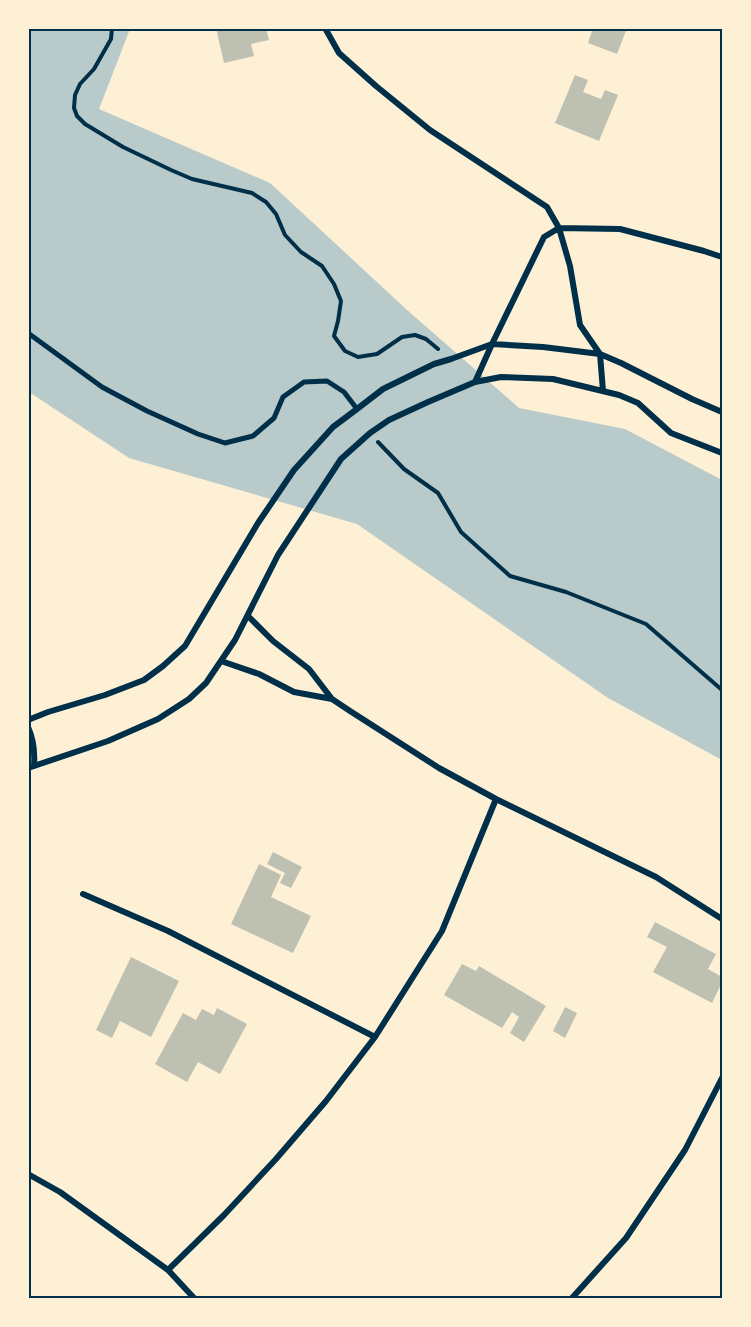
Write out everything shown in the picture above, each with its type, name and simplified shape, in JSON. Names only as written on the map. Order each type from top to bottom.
[{"type":"street","points":[[324,28],[339,53],[430,130],[547,207],[559,228],[570,266],[580,325],[600,354],[603,391]]},
{"type":"street","points":[[475,382],[544,237],[559,228],[620,229],[723,257]]},
{"type":"street","points":[[28,333],[102,387],[147,411],[198,434],[225,443],[253,436],[274,418],[283,397],[304,382],[327,381],[344,392],[357,409]]},
{"type":"street","points":[[28,720],[144,680],[163,666],[185,646],[258,523],[294,470],[333,427],[383,389],[434,364],[492,344],[600,354],[723,412]]},
{"type":"street","points":[[31,767],[108,741],[158,719],[189,699],[206,683],[235,640],[278,555],[341,459],[370,433],[389,420],[475,382],[501,377],[553,379],[620,395],[639,403],[671,433],[723,453]]},
{"type":"street","points":[[248,616],[273,641],[309,669],[332,699],[440,768],[496,799],[656,876],[723,919]]},
{"type":"street","points":[[221,661],[259,674],[294,692],[332,699]]},
{"type":"street","points":[[28,727],[35,750],[31,767]]},
{"type":"street","points":[[168,1270],[276,1159],[326,1101],[375,1037],[442,931],[496,799]]},
{"type":"street","points":[[83,894],[168,931],[375,1037]]},
{"type":"street","points":[[572,1299],[626,1238],[685,1150],[723,1078]]},
{"type":"street","points":[[28,1174],[60,1192],[168,1270],[194,1299]]},
{"type":"path","points":[[112,28],[111,39],[94,69],[80,84],[75,94],[74,108],[77,116],[85,124],[123,147],[171,170],[192,179],[252,193],[266,202],[276,214],[285,235],[301,252],[322,266],[334,284],[341,301],[334,336],[345,351],[358,357],[377,354],[402,337],[415,335],[426,339],[452,359]]},
{"type":"path","points":[[370,433],[404,469],[438,493],[461,532],[510,576],[566,592],[646,624],[723,690]]},
{"type":"shaded area","points":[[28,29],[130,29],[99,109],[270,183],[406,309],[519,408],[625,429],[722,480],[722,760],[608,698],[357,524],[129,458],[29,392]]},
{"type":"building","points":[[216,28],[266,28],[269,40],[251,44],[254,56],[224,63]]},
{"type":"building","points":[[593,28],[627,28],[617,54],[588,43]]},
{"type":"building","points":[[575,75],[588,80],[583,92],[601,99],[605,90],[618,95],[599,141],[555,123]]},
{"type":"building","points":[[273,852],[302,867],[291,888],[280,883],[285,873],[267,864]]},
{"type":"building","points":[[259,864],[281,875],[271,897],[311,916],[293,953],[231,924]]},
{"type":"building","points":[[655,922],[716,954],[708,969],[722,977],[722,982],[712,1003],[653,972],[667,947],[647,937]]},
{"type":"building","points":[[131,957],[179,981],[151,1037],[120,1021],[112,1038],[96,1030]]},
{"type":"building","points":[[462,964],[476,971],[479,966],[546,1006],[524,1042],[510,1033],[519,1017],[512,1012],[502,1028],[444,995]]},
{"type":"building","points":[[565,1007],[577,1013],[565,1038],[553,1031]]},
{"type":"building","points":[[217,1008],[247,1024],[220,1074],[198,1062],[187,1082],[155,1064],[183,1013],[196,1020],[202,1009],[214,1015]]}]
